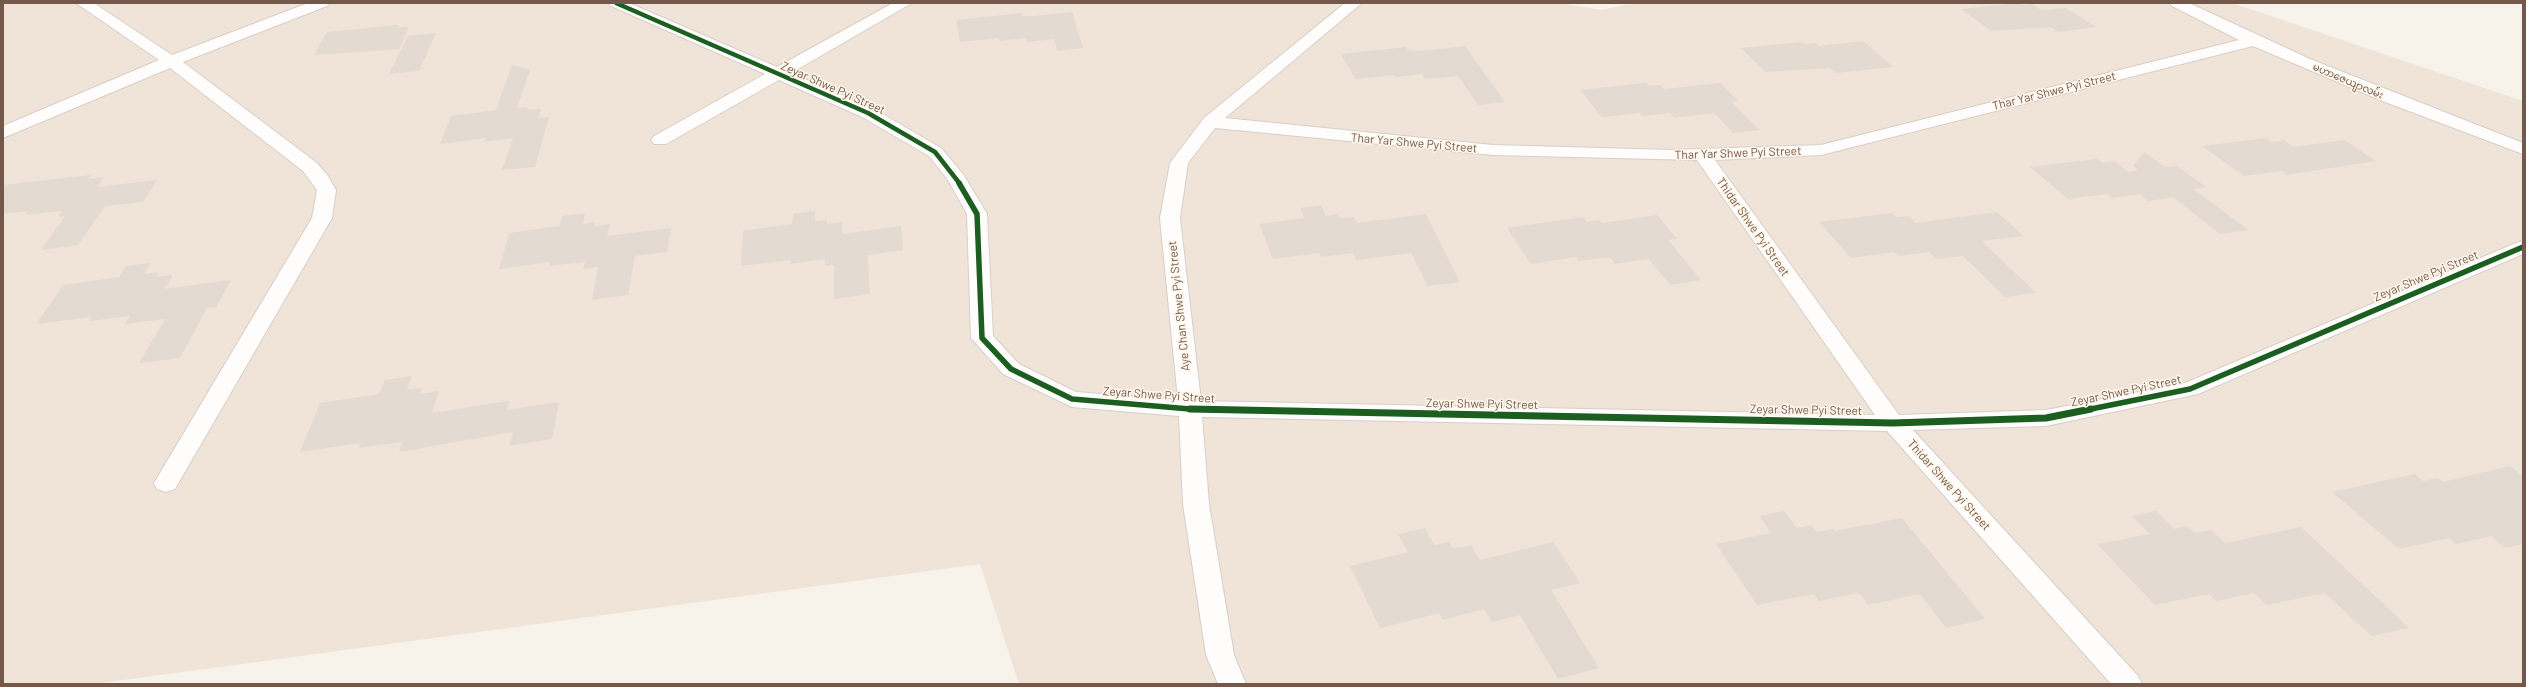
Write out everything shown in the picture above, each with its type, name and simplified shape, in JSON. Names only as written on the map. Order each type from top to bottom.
[{"type":"street","points":[[84,3],[170,61],[310,167],[325,183],[327,196],[322,218],[166,483]]},
{"type":"street","points":[[3,133],[170,61],[322,3]]},
{"type":"street","name":"Zeyar Shwe Pyi Street","points":[[616,3],[777,75],[868,113],[935,152],[956,178],[977,214],[982,338],[1011,369],[1072,400],[1190,409],[1893,423],[2046,418],[2190,389],[2523,247]]},
{"type":"street","points":[[660,140],[904,3]]},
{"type":"street","name":"Aye Chan Shwe Pyi Street","points":[[1232,684],[1220,654],[1199,520],[1190,409],[1170,218],[1179,163],[1210,122],[1354,3]]},
{"type":"street","name":"မဟာဇေယျာလမ်း","points":[[2177,3],[2253,41],[2379,94],[2523,149]]},
{"type":"street","name":"Thar Yar Shwe Pyi Street","points":[[1210,122],[1493,150],[1671,156],[1821,150],[2253,41]]},
{"type":"street","name":"Thidar Shwe Pyi Street","points":[[1702,155],[1893,423],[2128,684]]},
{"type":"shaded area","points":[[3,3],[1560,3],[1601,10],[1634,3],[2232,3],[2523,101],[2523,684],[1019,684],[980,564],[94,684],[3,684]]},
{"type":"building","points":[[2017,3],[2022,5],[2032,4],[2041,10],[2066,8],[2096,27],[2058,32],[2051,27],[1991,31],[1961,9]]},
{"type":"building","points":[[1072,12],[1083,48],[1057,51],[1054,39],[1027,42],[1026,38],[999,41],[999,38],[960,42],[956,20],[1022,13],[1022,16],[1034,16]]},
{"type":"building","points":[[399,25],[397,28],[409,26],[399,49],[314,55],[327,32]]},
{"type":"building","points":[[436,33],[419,71],[389,74],[408,36]]},
{"type":"building","points":[[1863,41],[1893,67],[1836,73],[1830,68],[1766,72],[1741,48],[1802,42],[1805,44],[1816,43],[1819,46]]},
{"type":"building","points":[[1465,46],[1505,102],[1478,105],[1458,76],[1425,79],[1422,74],[1355,79],[1341,54],[1406,47],[1408,50],[1420,51]]},
{"type":"building","points":[[512,65],[530,70],[517,108],[528,107],[527,110],[541,109],[538,118],[549,117],[535,167],[502,170],[513,138],[484,142],[486,138],[440,144],[451,116],[496,110]]},
{"type":"building","points":[[1645,83],[1648,86],[1660,85],[1664,89],[1721,83],[1738,101],[1732,102],[1760,130],[1733,133],[1714,113],[1674,118],[1670,113],[1642,116],[1640,113],[1602,117],[1580,90]]},
{"type":"building","points":[[2267,138],[2272,142],[2284,140],[2293,147],[2344,140],[2376,161],[2287,175],[2282,171],[2244,176],[2202,146]]},
{"type":"building","points":[[2144,152],[2165,167],[2177,166],[2206,187],[2193,189],[2249,230],[2220,234],[2173,197],[2148,201],[2140,194],[2112,198],[2107,194],[2068,199],[2030,167],[2097,159],[2103,163],[2114,161],[2128,172],[2138,170],[2133,166]]},
{"type":"building","points":[[91,175],[88,179],[104,177],[97,187],[157,180],[143,202],[105,206],[78,245],[41,250],[65,216],[58,217],[62,211],[26,215],[29,211],[3,214],[3,185]]},
{"type":"building","points":[[1321,205],[1326,216],[1338,214],[1340,218],[1354,217],[1357,223],[1426,214],[1460,282],[1428,286],[1411,253],[1357,260],[1353,253],[1321,257],[1319,253],[1273,259],[1259,224],[1305,218],[1300,208]]},
{"type":"building","points":[[815,211],[815,221],[827,220],[827,224],[842,222],[842,234],[901,226],[903,250],[868,255],[870,294],[834,299],[834,265],[825,266],[825,259],[791,264],[791,260],[741,266],[743,231],[792,224],[793,214]]},
{"type":"building","points":[[1997,212],[2023,236],[1982,241],[2036,293],[2005,297],[1963,256],[1936,259],[1929,252],[1899,256],[1894,252],[1851,258],[1819,222],[1892,213],[1896,217],[1909,216],[1916,223]]},
{"type":"building","points":[[585,213],[583,224],[595,222],[595,226],[610,224],[607,236],[671,228],[667,252],[635,256],[628,295],[592,300],[598,267],[583,269],[585,262],[549,266],[550,262],[499,269],[509,233],[560,226],[562,216]]},
{"type":"building","points":[[1657,215],[1677,239],[1668,240],[1701,280],[1670,285],[1649,259],[1615,264],[1610,257],[1579,261],[1576,257],[1531,264],[1507,228],[1583,217],[1586,222],[1599,220],[1602,223]]},
{"type":"building","points":[[151,263],[144,274],[159,272],[156,277],[173,275],[164,289],[231,280],[216,307],[207,308],[180,358],[139,363],[165,319],[125,324],[130,316],[89,321],[92,317],[36,324],[63,285],[119,277],[126,266]]},
{"type":"building","points":[[412,376],[407,390],[422,388],[420,394],[439,391],[432,413],[509,401],[507,410],[559,402],[552,439],[510,446],[513,432],[399,452],[402,442],[359,448],[361,443],[300,452],[320,403],[379,394],[385,380]]},
{"type":"building","points":[[2510,466],[2523,476],[2523,544],[2505,548],[2491,536],[2456,544],[2449,538],[2399,549],[2332,492],[2415,474],[2423,481],[2438,478],[2443,482]]},
{"type":"building","points":[[1784,511],[1797,528],[1811,525],[1817,532],[1833,529],[1835,531],[1902,518],[1985,619],[1946,628],[1920,594],[1868,605],[1859,593],[1819,601],[1814,594],[1757,605],[1716,544],[1771,533],[1759,516]]},
{"type":"building","points":[[2156,511],[2174,529],[2187,526],[2195,533],[2211,530],[2225,543],[2301,527],[2409,628],[2372,636],[2325,593],[2267,605],[2254,593],[2216,601],[2209,594],[2155,605],[2097,544],[2150,534],[2132,516]]},
{"type":"building","points":[[1425,528],[1434,545],[1449,542],[1453,549],[1471,545],[1480,560],[1553,542],[1580,583],[1551,590],[1599,668],[1558,679],[1520,615],[1492,622],[1484,609],[1443,620],[1439,613],[1380,628],[1350,566],[1408,552],[1398,534]]},
{"type":"cycle path","points":[[616,3],[868,113],[935,152],[956,178],[977,214],[982,338],[1011,369],[1072,399],[1190,409],[1893,423],[2046,418],[2190,389],[2523,247]]}]
